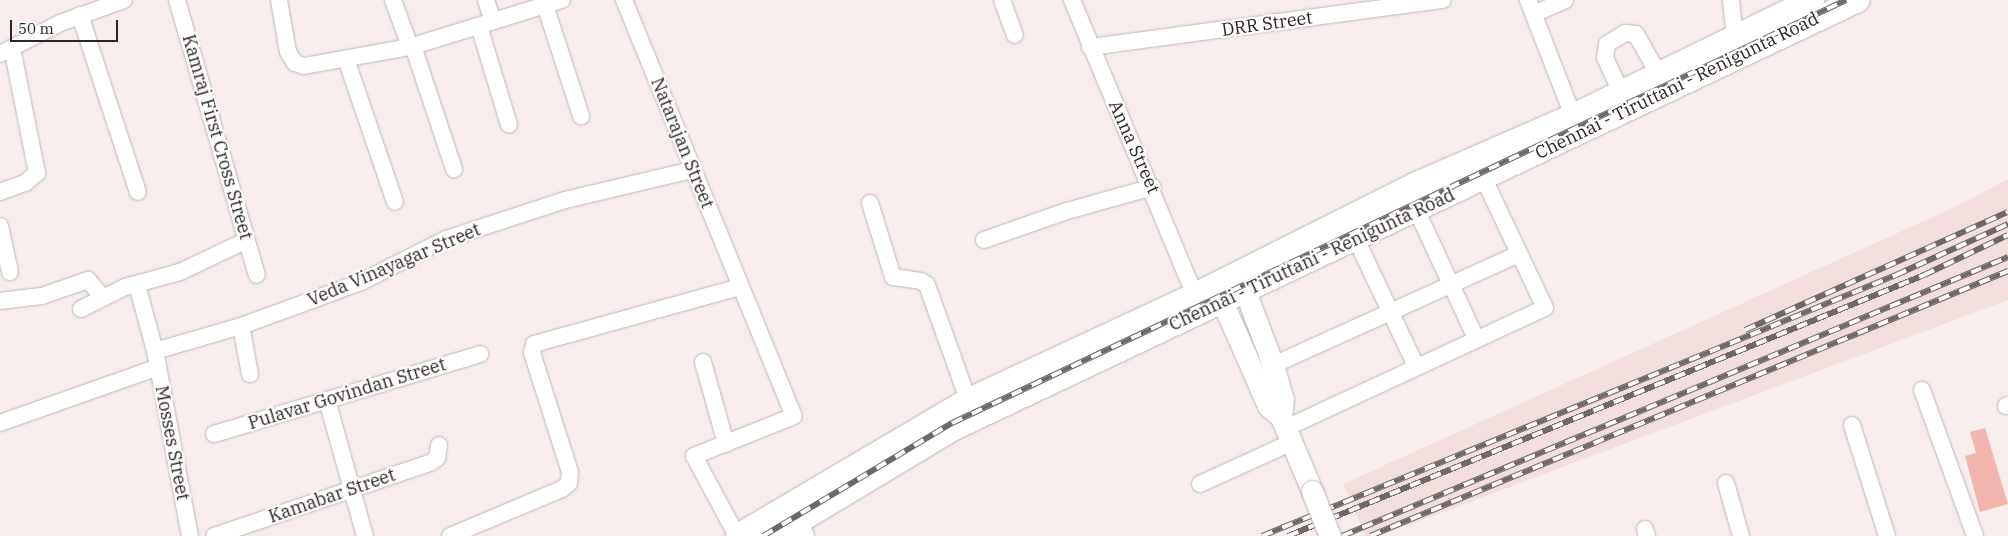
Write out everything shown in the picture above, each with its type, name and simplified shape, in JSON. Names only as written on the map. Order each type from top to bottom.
[{"type":"highway","name":"Chennai - Tiruttani - Renigunta Road","points":[[737,536],[971,409],[1211,294],[1355,237],[1373,218],[1416,210],[1484,179],[1662,82],[1735,46],[1812,0]]},
{"type":"highway","name":"Chennai - Tiruttani - Renigunta Road","points":[[1735,46],[1858,0]]},
{"type":"highway","name":"Chennai - Tiruttani - Renigunta Road","points":[[1241,282],[1373,218],[1621,92],[1662,82]]},
{"type":"highway","name":"Chennai - Tiruttani - Renigunta Road","points":[[774,536],[803,528],[971,409]]},
{"type":"main road","points":[[1241,282],[1273,365],[1283,399],[1286,429]]},
{"type":"main road","points":[[1211,294],[1268,406],[1286,429],[1330,536]]},
{"type":"street","points":[[0,192],[25,184],[37,173],[6,51],[80,15],[124,0]]},
{"type":"street","name":"Kamraj First Cross Street","points":[[177,0],[257,274]]},
{"type":"street","points":[[279,0],[288,52],[295,63],[304,66],[412,46],[562,0]]},
{"type":"street","points":[[393,0],[412,46],[454,169]]},
{"type":"street","points":[[486,0],[486,23],[509,125]]},
{"type":"street","name":"Natarajan Street","points":[[624,0],[739,287],[794,416],[726,444]]},
{"type":"street","points":[[1002,0],[1016,35]]},
{"type":"street","name":"Anna Street","points":[[1072,0],[1090,47],[1152,187],[1211,294]]},
{"type":"street","name":"DRR Street","points":[[1090,47],[1443,0]]},
{"type":"street","points":[[1565,0],[1531,7],[1573,116]]},
{"type":"street","points":[[1731,0],[1735,46]]},
{"type":"street","points":[[545,5],[581,116]]},
{"type":"street","points":[[80,15],[138,192]]},
{"type":"street","points":[[1621,92],[1605,57],[1607,44],[1625,33],[1636,34],[1662,82]]},
{"type":"street","points":[[346,59],[395,202]]},
{"type":"street","name":"Veda Vinayagar Street","points":[[155,350],[241,326],[361,282],[446,239],[565,200],[692,170]]},
{"type":"street","points":[[1200,484],[1286,429],[1416,366],[1545,308],[1484,179]]},
{"type":"street","points":[[984,240],[1067,211],[1152,187]]},
{"type":"street","points":[[870,203],[893,277],[921,281],[927,285],[971,409]]},
{"type":"street","points":[[1416,210],[1476,338]]},
{"type":"street","points":[[0,226],[10,272]]},
{"type":"street","points":[[1355,237],[1416,366]]},
{"type":"street","points":[[81,309],[137,285],[180,272],[247,240]]},
{"type":"street","points":[[1273,365],[1519,254]]},
{"type":"street","points":[[0,301],[42,296],[88,280],[103,298]]},
{"type":"street","name":"Mosses Street","points":[[137,285],[155,350],[190,536]]},
{"type":"street","points":[[450,536],[562,490],[569,483],[570,472],[532,353],[534,344],[540,340],[739,287]]},
{"type":"street","points":[[241,326],[250,374]]},
{"type":"street","name":"Pulavar Govindan Street","points":[[214,434],[480,354]]},
{"type":"street","points":[[703,362],[726,444],[694,456],[737,536]]},
{"type":"street","points":[[0,423],[158,367]]},
{"type":"street","points":[[1922,390],[1975,536]]},
{"type":"street","points":[[327,400],[365,536]]},
{"type":"street","points":[[1852,425],[1887,536]]},
{"type":"street","name":"Kamabar Street","points":[[214,536],[430,463],[438,458],[439,445]]},
{"type":"street","points":[[1726,483],[1742,536]]},
{"type":"shaded area","points":[[2008,179],[2008,300],[1379,536],[1366,536],[1343,484],[1957,206]]},
{"type":"building","points":[[1985,428],[2008,504],[1980,512],[1965,456],[1976,453],[1970,432]]},
{"type":"railway","points":[[763,536],[952,423],[1846,0]]},
{"type":"railway","points":[[1745,330],[2008,212]]},
{"type":"railway","points":[[1262,536],[1896,275],[2008,224]]},
{"type":"railway","points":[[1288,536],[1924,275],[2008,235]]},
{"type":"railway","points":[[1342,536],[2008,257]]},
{"type":"railway","points":[[1370,536],[2008,271]]}]
